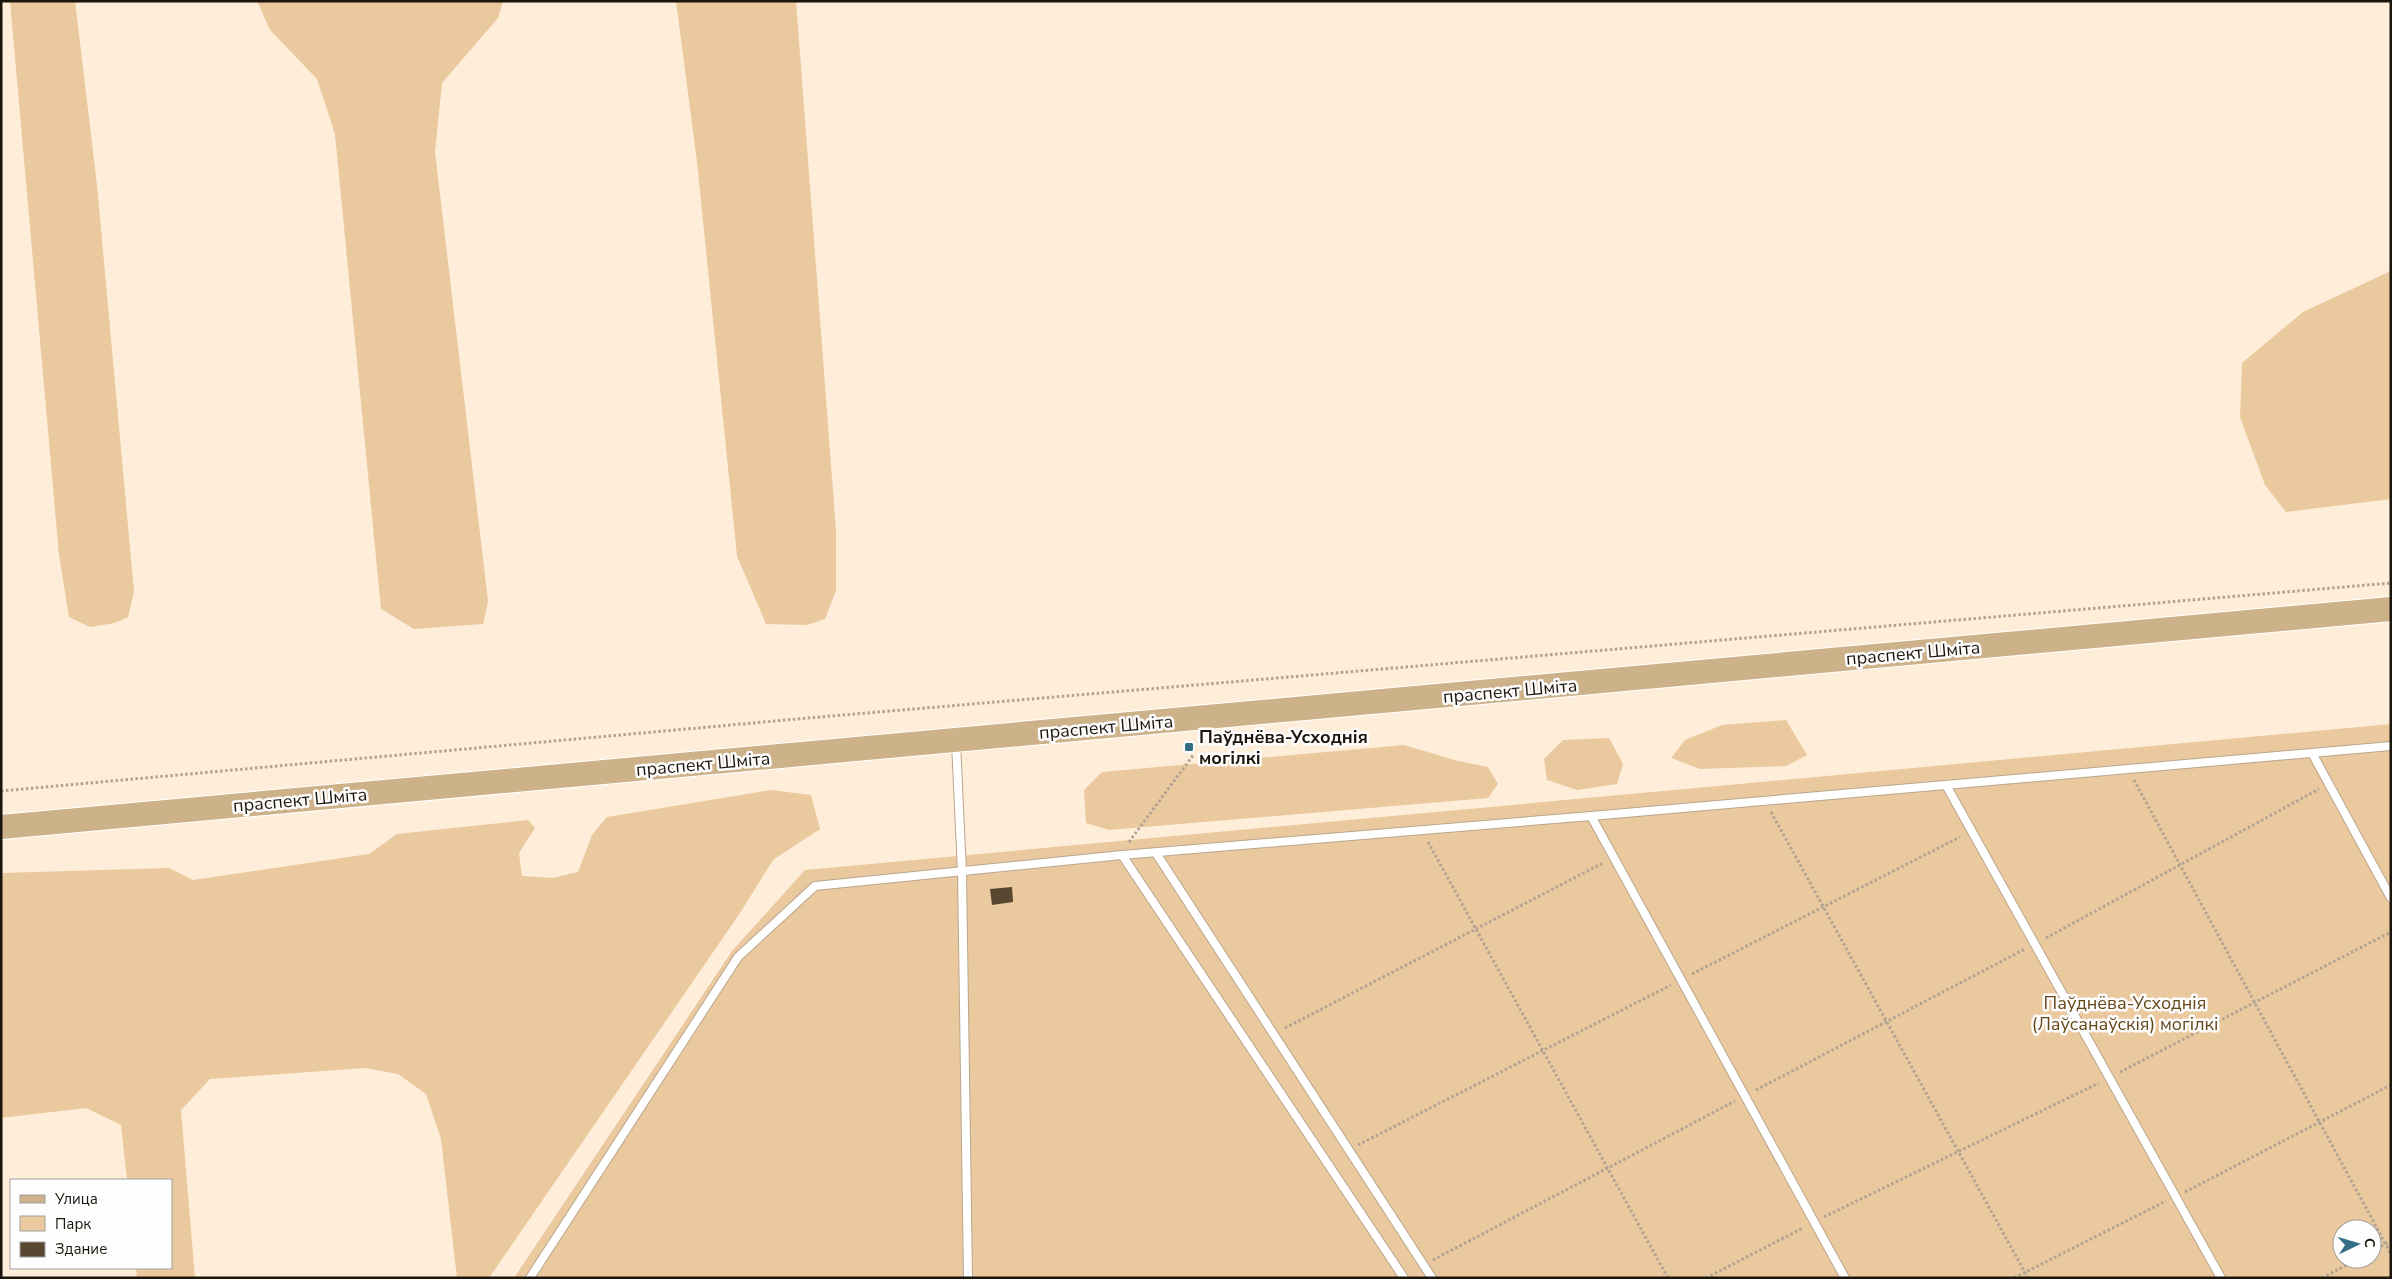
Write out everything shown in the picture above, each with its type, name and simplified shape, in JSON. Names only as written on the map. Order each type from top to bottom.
[{"type":"main road","name":"праспект Шміта","points":[[1,827],[2391,609]]},
{"type":"lane","points":[[956,741],[962,872],[968,1278]]},
{"type":"lane","points":[[530,1278],[738,957],[815,886],[1122,856],[2391,746]]},
{"type":"lane","points":[[2312,753],[2391,898]]},
{"type":"lane","points":[[1946,785],[2221,1278]]},
{"type":"lane","points":[[1591,816],[1845,1278]]},
{"type":"lane","points":[[1156,853],[1432,1278]]},
{"type":"lane","points":[[1122,856],[1404,1278]]},
{"type":"path","points":[[1,791],[818,717],[2391,583]]},
{"type":"path","points":[[1122,856],[1129,841],[1194,754]]},
{"type":"path","points":[[2127,769],[2391,1254]]},
{"type":"path","points":[[1424,1265],[1607,1167],[2035,944],[2329,784]]},
{"type":"path","points":[[1765,801],[2028,1278]]},
{"type":"path","points":[[1422,830],[1668,1278]]},
{"type":"path","points":[[1349,1150],[1972,831]]},
{"type":"path","points":[[1273,1034],[1615,857]]},
{"type":"path","points":[[1706,1278],[1814,1222],[2109,1077],[2391,932]]},
{"type":"path","points":[[2014,1278],[2391,1085]]},
{"type":"path","points":[[2382,1246],[2391,1242]]},
{"type":"path","points":[[2322,1278],[2339,1269]]},
{"type":"green space","points":[[10,1],[75,1],[97,185],[134,592],[128,617],[115,623],[90,627],[69,617],[59,555]]},
{"type":"green space","points":[[257,1],[503,1],[498,18],[442,83],[435,152],[488,601],[483,624],[414,629],[381,609],[335,134],[317,79],[270,30]]},
{"type":"green space","points":[[676,1],[796,1],[836,531],[836,590],[825,619],[807,625],[766,624],[737,556],[697,162]]},
{"type":"green space","points":[[2391,271],[2391,499],[2286,512],[2265,485],[2240,417],[2242,363],[2303,312]]},
{"type":"green space","points":[[1786,720],[1807,755],[1786,766],[1700,769],[1671,758],[1685,740],[1722,725]]},
{"type":"green space","name":"Паўднёва-Усходнія (Лаўсанаўскія) могілкі","points":[[2391,724],[2391,1278],[514,1278],[732,951],[805,870]]},
{"type":"green space","points":[[1609,738],[1623,764],[1617,784],[1577,790],[1547,780],[1544,759],[1563,740]]},
{"type":"green space","points":[[1404,745],[1458,761],[1488,767],[1498,784],[1488,798],[1109,830],[1086,823],[1084,790],[1102,772]]},
{"type":"green space","points":[[771,790],[811,795],[820,829],[773,860],[740,913],[489,1278],[457,1278],[441,1139],[426,1094],[398,1074],[365,1068],[210,1079],[181,1110],[195,1278],[137,1278],[136,1269],[172,1269],[172,1179],[127,1179],[121,1125],[86,1108],[1,1118],[1,873],[169,868],[193,880],[369,854],[397,834],[528,820],[535,828],[519,853],[522,876],[553,878],[578,872],[592,835],[607,817]]},
{"type":"building","points":[[1012,887],[1013,902],[992,905],[990,889]]},
{"type":"place","name":"Паўднёва-Усходнія могілкі","points":[[1189,747]]}]
